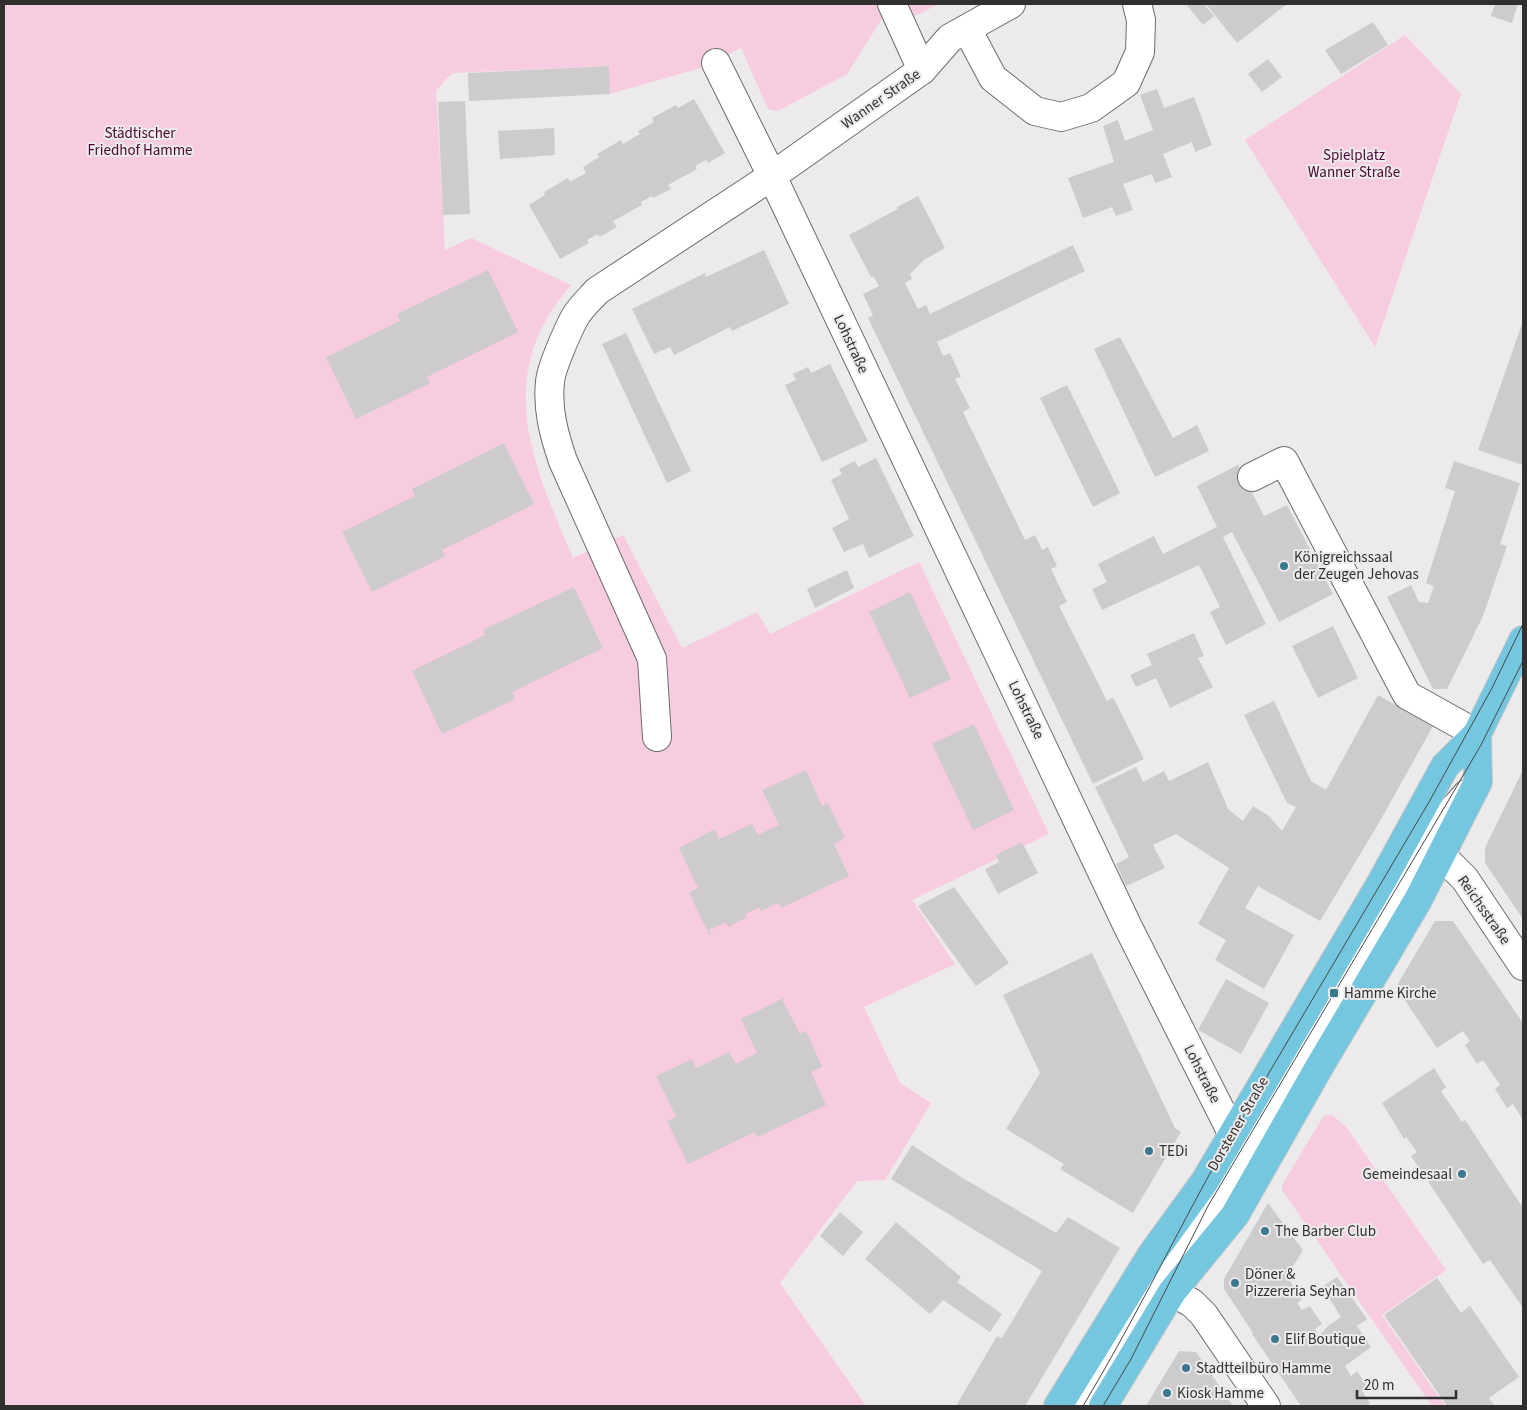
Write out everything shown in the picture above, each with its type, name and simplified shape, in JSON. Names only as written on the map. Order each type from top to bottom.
[{"type":"main road","name":"Dorstener Straße","points":[[1058,1406],[1148,1294],[1235,1215],[1318,1069],[1418,900],[1424,845],[1444,766],[1477,734],[1523,640]]},
{"type":"main road","name":"Dorstener Straße","points":[[1103,1406],[1148,1294],[1152,1254],[1204,1182],[1232,1133],[1424,845],[1478,782],[1477,734]]},
{"type":"street","points":[[892,4],[922,70]]},
{"type":"street","name":"Wanner Straße","points":[[772,176],[922,70],[950,38],[1012,4]]},
{"type":"street","points":[[967,30],[993,78],[1035,111],[1061,116],[1091,108],[1126,83],[1140,52],[1141,20],[1137,4]]},
{"type":"street","name":"Lohstraße","points":[[716,63],[772,176],[1121,912],[1232,1133]]},
{"type":"street","points":[[657,737],[652,659],[563,461],[554,435],[550,408],[550,380],[575,316],[597,291],[772,176]]},
{"type":"street","points":[[1252,477],[1284,461],[1407,695],[1477,734]]},
{"type":"street","name":"Reichsstraße","points":[[1424,845],[1465,879],[1523,966]]},
{"type":"street","points":[[1083,1406],[1148,1294],[1192,1303],[1204,1315],[1266,1406]]},
{"type":"green space","name":"Städtischer Friedhof Hamme","points":[[4,4],[939,4],[889,29],[883,17],[847,74],[778,111],[768,109],[741,48],[701,68],[610,94],[608,66],[452,73],[436,91],[445,250],[471,238],[571,285],[550,313],[535,344],[527,375],[526,406],[530,437],[537,467],[573,558],[623,535],[682,648],[757,612],[770,634],[919,562],[1049,834],[912,900],[955,964],[864,1007],[900,1083],[931,1103],[885,1180],[857,1181],[780,1283],[866,1406],[4,1406]]},
{"type":"green space","name":"Spielplatz Wanner Straße","points":[[1405,35],[1461,94],[1375,347],[1245,140]]},
{"type":"green space","points":[[1332,1115],[1347,1128],[1446,1270],[1382,1315],[1445,1406],[1432,1406],[1282,1190],[1282,1185],[1323,1117]]},
{"type":"building","points":[[1186,4],[1204,4],[1214,16],[1203,25]]},
{"type":"building","points":[[1206,4],[1287,4],[1237,43]]},
{"type":"building","points":[[1495,4],[1518,4],[1512,23],[1491,16]]},
{"type":"building","points":[[1373,22],[1388,45],[1341,74],[1325,50]]},
{"type":"building","points":[[1268,59],[1282,77],[1262,92],[1248,74]]},
{"type":"building","points":[[609,66],[610,94],[469,101],[468,73]]},
{"type":"building","points":[[1157,89],[1164,108],[1194,97],[1212,145],[1195,152],[1192,142],[1163,154],[1172,177],[1155,183],[1152,174],[1123,184],[1133,210],[1116,216],[1112,207],[1083,218],[1068,178],[1114,162],[1103,126],[1118,120],[1125,141],[1153,130],[1140,95]]},
{"type":"building","points":[[694,99],[725,153],[708,163],[706,160],[695,166],[697,169],[668,185],[671,189],[641,202],[642,205],[613,221],[617,227],[600,237],[598,234],[587,240],[589,243],[560,259],[529,205],[545,195],[544,192],[568,178],[570,182],[586,173],[583,167],[599,157],[597,154],[621,140],[623,144],[640,134],[638,131],[654,122],[652,118],[676,105],[678,108]]},
{"type":"building","points":[[465,101],[470,214],[443,215],[438,102]]},
{"type":"building","points":[[554,128],[555,155],[500,159],[498,131]]},
{"type":"building","points":[[918,196],[945,248],[924,260],[910,274],[912,279],[905,283],[918,309],[926,305],[930,314],[1073,245],[1085,271],[937,342],[943,356],[950,353],[961,377],[955,379],[970,408],[963,412],[1025,540],[1035,535],[1042,550],[1048,547],[1057,566],[1051,569],[1067,602],[1059,606],[1107,701],[1113,697],[1144,759],[1093,784],[868,318],[873,315],[863,294],[879,286],[873,276],[871,277],[849,235]]},
{"type":"building","points":[[764,250],[789,304],[732,331],[730,327],[674,355],[670,347],[654,354],[632,309],[705,273],[706,277]]},
{"type":"building","points":[[488,270],[518,332],[427,377],[430,383],[356,419],[326,357],[400,321],[397,314]]},
{"type":"building","points":[[1523,321],[1523,465],[1478,450]]},
{"type":"building","points":[[626,333],[691,471],[667,483],[602,344]]},
{"type":"building","points":[[1120,337],[1173,438],[1197,425],[1209,451],[1155,477],[1094,349]]},
{"type":"building","points":[[830,364],[868,441],[822,462],[785,385],[796,380],[793,374],[808,367],[811,373]]},
{"type":"building","points":[[1067,385],[1120,493],[1093,507],[1040,398]]},
{"type":"building","points":[[504,443],[534,504],[442,550],[446,556],[372,592],[342,532],[415,496],[412,489]]},
{"type":"building","points":[[876,458],[914,536],[869,558],[863,544],[844,552],[832,528],[849,519],[831,480],[842,474],[839,469],[855,461],[858,467]]},
{"type":"building","points":[[1454,461],[1520,483],[1500,544],[1507,546],[1483,616],[1447,689],[1433,689],[1387,597],[1411,585],[1419,602],[1428,603],[1434,586],[1426,583],[1455,491],[1445,488]]},
{"type":"building","points":[[1238,465],[1264,516],[1287,505],[1333,594],[1279,622],[1232,532],[1223,537],[1266,624],[1226,645],[1210,612],[1220,607],[1199,565],[1102,610],[1092,589],[1107,582],[1098,564],[1154,536],[1163,554],[1217,527],[1197,486]]},
{"type":"building","points":[[847,570],[854,588],[815,608],[807,589]]},
{"type":"building","points":[[574,587],[603,648],[512,692],[515,699],[442,734],[412,671],[485,635],[483,630]]},
{"type":"building","points":[[910,592],[951,679],[910,698],[869,612]]},
{"type":"building","points":[[1333,626],[1358,678],[1318,698],[1292,646]]},
{"type":"building","points":[[1194,633],[1204,656],[1198,658],[1213,687],[1170,708],[1156,678],[1136,687],[1130,675],[1152,665],[1147,654]]},
{"type":"building","points":[[1378,695],[1433,726],[1380,821],[1320,921],[1258,886],[1245,908],[1294,935],[1264,989],[1215,960],[1226,940],[1198,924],[1229,868],[1176,834],[1153,845],[1165,868],[1126,886],[1116,864],[1129,857],[1095,787],[1136,767],[1143,782],[1164,771],[1169,781],[1208,762],[1228,809],[1243,821],[1253,806],[1269,816],[1282,831],[1296,807],[1287,803],[1244,715],[1274,701],[1311,781],[1326,790]]},
{"type":"building","points":[[974,724],[1014,810],[973,830],[932,744]]},
{"type":"building","points":[[806,770],[822,806],[828,803],[845,838],[834,844],[849,876],[781,908],[778,903],[761,911],[760,907],[745,914],[747,917],[728,927],[726,922],[709,930],[710,936],[689,893],[698,888],[679,848],[715,829],[719,839],[752,824],[758,835],[779,825],[762,790]]},
{"type":"building","points":[[1523,770],[1523,919],[1485,863],[1485,848]]},
{"type":"building","points":[[1022,842],[1038,873],[998,894],[985,869],[999,862],[996,855]]},
{"type":"building","points":[[954,887],[1009,963],[976,986],[918,906]]},
{"type":"building","points":[[1435,921],[1453,921],[1523,1023],[1523,1120],[1513,1104],[1507,1108],[1495,1089],[1500,1085],[1483,1060],[1477,1064],[1465,1045],[1470,1041],[1463,1031],[1437,1048],[1396,987]]},
{"type":"building","points":[[1092,953],[1175,1128],[1181,1132],[1133,1213],[1060,1169],[1064,1164],[1006,1129],[1040,1073],[1003,995]]},
{"type":"building","points":[[1226,979],[1269,1003],[1241,1054],[1198,1030]]},
{"type":"building","points":[[784,998],[783,1001],[800,1034],[806,1031],[822,1067],[811,1072],[826,1105],[758,1137],[755,1132],[688,1164],[667,1121],[676,1117],[656,1076],[692,1059],[696,1068],[729,1052],[736,1064],[757,1053],[741,1019]]},
{"type":"building","name":"Gemeindesaal","points":[[1434,1068],[1446,1087],[1441,1091],[1462,1122],[1465,1120],[1521,1205],[1523,1203],[1523,1308],[1490,1260],[1483,1264],[1411,1156],[1417,1152],[1406,1137],[1404,1139],[1382,1103]]},
{"type":"building","points":[[912,1145],[961,1177],[1056,1233],[1068,1217],[1120,1248],[1025,1406],[956,1406],[997,1336],[1002,1338],[1042,1271],[891,1179]]},
{"type":"building","points":[[1268,1203],[1303,1250],[1287,1276],[1302,1300],[1297,1303],[1302,1310],[1310,1306],[1322,1324],[1315,1329],[1319,1336],[1328,1326],[1341,1317],[1322,1287],[1337,1277],[1367,1319],[1357,1326],[1371,1347],[1345,1366],[1351,1376],[1357,1371],[1369,1389],[1363,1393],[1370,1403],[1367,1406],[1301,1406],[1224,1289],[1224,1279]]},
{"type":"building","points":[[840,1212],[863,1232],[843,1256],[820,1236]]},
{"type":"building","points":[[896,1222],[961,1277],[957,1282],[1002,1314],[990,1332],[943,1300],[930,1314],[865,1259]]},
{"type":"building","points":[[1437,1278],[1461,1313],[1470,1306],[1519,1377],[1489,1398],[1495,1406],[1447,1406],[1384,1315]]},
{"type":"building","points":[[1179,1351],[1196,1352],[1233,1406],[1146,1406]]},
{"type":"tram line","points":[[1083,1406],[1134,1317],[1214,1166],[1429,802],[1492,688],[1523,624]]},
{"type":"tram line","points":[[1103,1406],[1131,1359],[1208,1206],[1481,745],[1523,661]]},
{"type":"place","name":"Königreichssaal der Zeugen Jehovas","points":[[1284,566]]},
{"type":"place","name":"Hamme Kirche","points":[[1334,993]]},
{"type":"place","name":"TEDi","points":[[1149,1151]]},
{"type":"place","name":"Gemeindesaal","points":[[1462,1174]]},
{"type":"place","name":"The Barber Club","points":[[1265,1231]]},
{"type":"place","name":"Döner & Pizzereria Seyhan","points":[[1235,1283]]},
{"type":"place","name":"Elif Boutique","points":[[1275,1339]]},
{"type":"place","name":"Stadtteilbüro Hamme","points":[[1186,1368]]},
{"type":"place","name":"Kiosk Hamme","points":[[1167,1393]]}]
